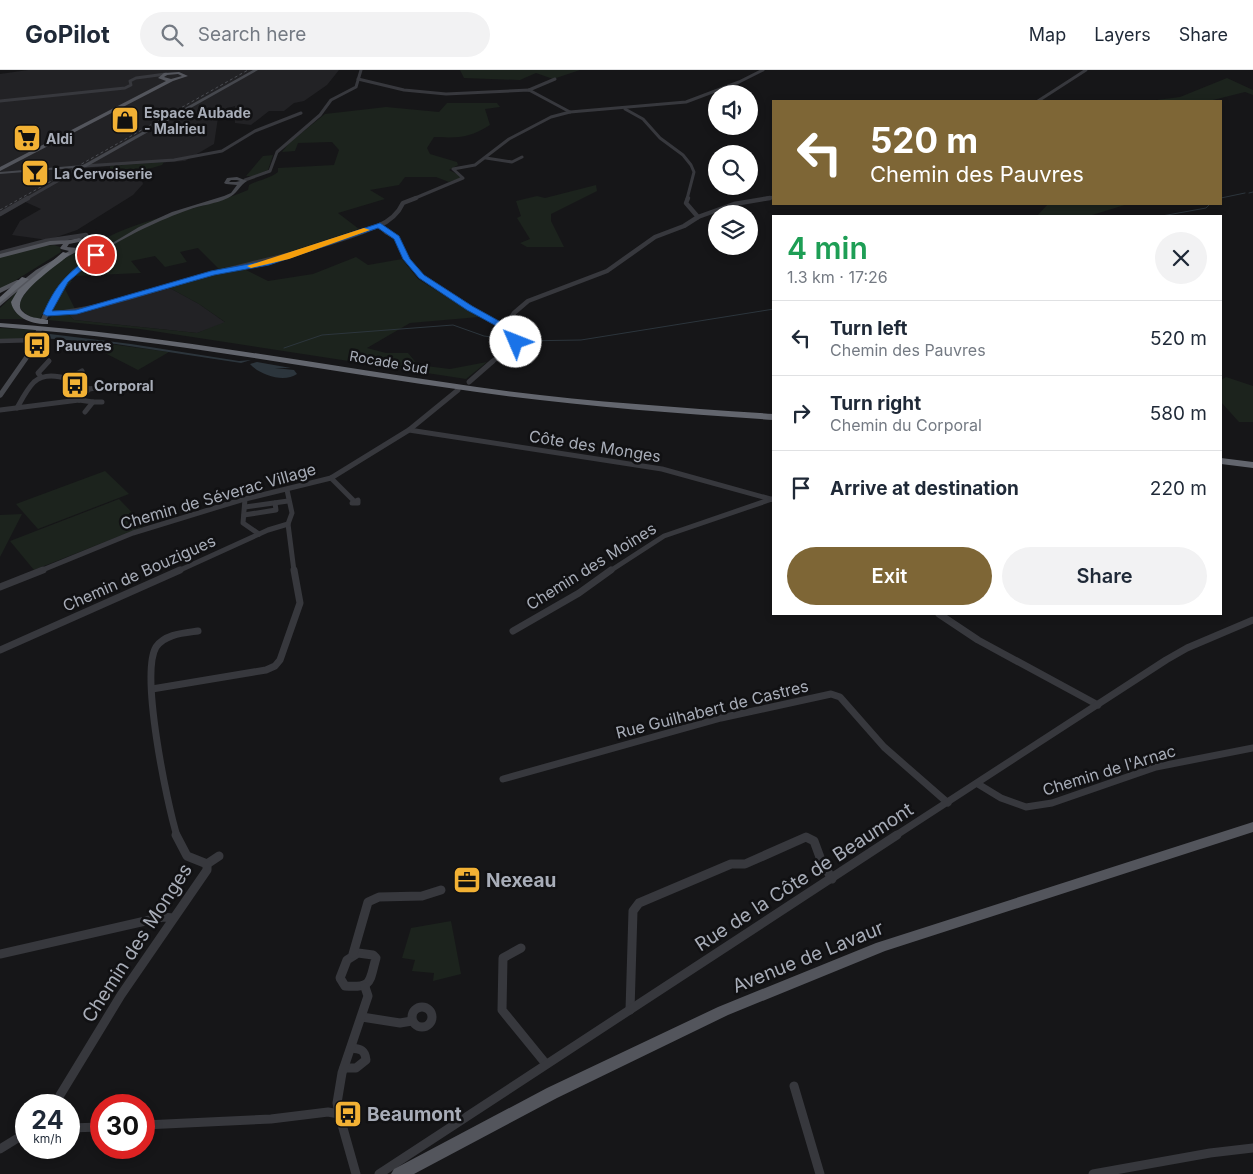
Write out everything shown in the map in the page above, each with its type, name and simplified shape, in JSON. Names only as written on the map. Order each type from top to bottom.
[{"type":"highway","points":[[67,248],[21,292],[14,305],[20,313],[35,320],[100,329]]},
{"type":"highway","points":[[0,302],[25,279],[52,260]]},
{"type":"highway","name":"Rocade Sud","points":[[0,324],[69,326],[157,335],[569,398],[772,416]]},
{"type":"highway","name":"Rocade Sud","points":[[0,324],[180,342],[438,384],[565,402],[772,416]]},
{"type":"highway","points":[[1222,456],[1253,460]]},
{"type":"highway","points":[[1222,461],[1253,466]]},
{"type":"main road","points":[[0,170],[10,172],[83,166],[256,70]]},
{"type":"main road","points":[[186,71],[186,76],[183,78],[171,80],[0,170],[163,77],[186,71]]},
{"type":"main road","points":[[163,77],[171,80]]},
{"type":"main road","points":[[0,302],[67,248],[86,241],[90,243],[87,248],[95,255],[158,220],[187,208],[232,195],[240,184]]},
{"type":"main road","points":[[0,255],[40,245],[67,248]]},
{"type":"main road","points":[[0,291],[52,260],[67,248]]},
{"type":"main road","points":[[1,392],[31,351],[39,330]]},
{"type":"main road","name":"Avenue de Lavaur","points":[[398,1174],[552,1093],[749,1000],[881,947],[1253,827]]},
{"type":"street","points":[[240,184],[270,171],[277,152],[320,114],[331,100],[354,89],[360,70]]},
{"type":"street","points":[[46,317],[77,312],[214,273],[266,263],[380,225],[398,213],[404,203],[464,177],[453,169],[470,166],[486,158],[509,139],[535,123],[570,112],[690,102],[763,70]]},
{"type":"street","points":[[1041,100],[1086,70]]},
{"type":"street","points":[[150,76],[163,77]]},
{"type":"street","points":[[0,102],[125,88],[130,85],[132,79],[150,76],[163,77]]},
{"type":"street","points":[[358,79],[404,90],[446,94],[529,90],[555,79]]},
{"type":"street","points":[[529,90],[570,112]]},
{"type":"street","points":[[446,94],[446,99]]},
{"type":"street","points":[[624,109],[643,119],[660,138],[683,155],[691,165],[694,172],[686,203],[698,217]]},
{"type":"street","points":[[0,214],[83,166],[174,160],[226,150],[255,131],[301,113]]},
{"type":"street","points":[[486,158],[512,162],[522,157]]},
{"type":"street","points":[[505,327],[514,313],[528,301],[607,271],[641,245],[684,226],[698,217],[742,201],[772,197]]},
{"type":"street","points":[[380,225],[386,232],[397,238],[406,259],[421,276],[470,308],[505,327],[516,341],[469,382]]},
{"type":"street","points":[[0,255],[46,241],[86,235]]},
{"type":"street","points":[[46,317],[58,290],[65,280],[95,255]]},
{"type":"street","points":[[0,341],[35,340]]},
{"type":"street","points":[[41,377],[38,373],[49,361]]},
{"type":"street","points":[[67,380],[82,371]]},
{"type":"street","points":[[17,408],[34,382],[41,377],[67,380],[89,389],[103,387]]},
{"type":"street","points":[[79,400],[89,389]]},
{"type":"street","points":[[409,430],[458,390]]},
{"type":"street","points":[[1,410],[79,400],[102,402]]},
{"type":"street","points":[[85,412],[93,402]]},
{"type":"street","name":"Chemin de Séverac Village","points":[[0,586],[119,538],[245,499],[331,478],[409,430]]},
{"type":"street","name":"Côte des Monges","points":[[409,430],[662,470],[772,499]]},
{"type":"street","points":[[331,478],[354,501]]},
{"type":"street","points":[[152,689],[266,670],[275,666],[280,660],[300,603],[288,524],[292,513],[287,490]]},
{"type":"street","points":[[245,499],[244,525],[259,534]]},
{"type":"street","name":"Chemin des Moines","points":[[512,631],[579,593],[630,556],[664,536],[772,499]]},
{"type":"street","points":[[245,507],[288,500]]},
{"type":"street","points":[[244,515],[276,510],[275,503]]},
{"type":"street","name":"Chemin de Bouzigues","points":[[0,650],[186,566],[236,546],[277,526],[288,524]]},
{"type":"street","points":[[940,615],[978,640],[1098,705]]},
{"type":"street","name":"Rue de la Côte de Beaumont","points":[[379,1174],[384,1168],[1186,648],[1253,620]]},
{"type":"street","name":"Chemin des Monges","points":[[61,1094],[121,995],[207,870],[207,864],[188,857],[178,843],[159,760],[151,668],[155,649],[170,636],[198,631]]},
{"type":"street","name":"Rue Guilhabert de Castres","points":[[503,778],[721,718],[831,694],[840,697],[884,747],[948,803]]},
{"type":"street","name":"Chemin de l'Arnac","points":[[978,784],[1000,798],[1026,807],[1052,803],[1156,767],[1253,748]]},
{"type":"street","points":[[630,1010],[633,911],[638,903],[731,864],[744,864],[806,837],[814,841],[821,860],[832,879]]},
{"type":"street","points":[[207,864],[219,856]]},
{"type":"street","points":[[353,954],[366,954],[376,958],[369,982],[365,986],[345,986],[341,981],[347,960],[353,954],[368,902],[379,897],[422,896],[441,890]]},
{"type":"street","points":[[0,954],[163,917],[174,918]]},
{"type":"street","points":[[521,948],[503,958],[502,1010],[546,1064]]},
{"type":"street","points":[[356,1174],[337,1108],[338,1084],[368,996],[365,986]]},
{"type":"street","points":[[362,1017],[400,1022],[412,1021]]},
{"type":"street","points":[[344,1068],[353,1069],[360,1066],[366,1060],[365,1053],[360,1049],[351,1048]]},
{"type":"street","points":[[794,1086],[820,1174]]},
{"type":"street","points":[[155,1124],[271,1119],[328,1112],[339,1114]]},
{"type":"street","points":[[0,1149],[15,1140]]},
{"type":"street","points":[[1093,1174],[1210,1153],[1253,1148]]},
{"type":"shaded area","points":[[28,70],[339,70],[327,85],[304,101],[294,103],[284,111],[269,111],[251,125],[235,123],[235,106],[219,111],[214,144],[185,161],[84,168],[82,170],[86,180],[136,176],[141,178],[143,184],[133,195],[77,230],[48,240],[12,235],[20,221],[41,209],[21,200],[0,212],[0,74]]},
{"type":"shaded area","points":[[460,70],[580,70],[553,79],[536,73],[520,80],[464,78]]},
{"type":"shaded area","points":[[1227,78],[1253,90],[1253,95],[1245,92],[1213,100],[1157,100],[1180,97]]},
{"type":"shaded area","points":[[447,103],[497,103],[500,107],[485,109],[490,125],[483,129],[463,136],[434,137],[427,148],[430,154],[457,162],[458,165],[449,170],[463,177],[449,182],[436,177],[405,177],[399,185],[370,190],[385,199],[338,213],[359,229],[262,261],[220,270],[198,248],[180,252],[187,262],[165,267],[155,256],[131,261],[141,273],[74,276],[99,258],[108,237],[125,229],[231,197],[248,190],[249,185],[275,174],[278,172],[278,168],[334,165],[339,150],[332,142],[298,143],[295,151],[282,152],[289,143],[325,114],[386,107],[439,112]]},
{"type":"shaded area","points":[[273,155],[268,170],[255,176],[246,176],[263,156]]},
{"type":"shaded area","points":[[164,162],[162,165],[148,169],[110,169],[110,166]]},
{"type":"shaded area","points":[[596,185],[597,191],[551,214],[551,221],[564,247],[527,247],[520,243],[530,239],[517,218],[521,216],[516,201],[537,196],[545,198]]},
{"type":"shaded area","points":[[1047,205],[1125,205],[1092,215],[1038,215]]},
{"type":"shaded area","points":[[54,245],[60,247],[61,252],[0,290],[0,257],[42,246]]},
{"type":"shaded area","points":[[87,251],[93,253],[92,256],[74,270],[61,284],[40,319],[24,313],[18,304],[30,288],[48,270],[68,256]]},
{"type":"shaded area","points":[[356,257],[368,265],[402,259],[418,279],[479,317],[410,323],[367,348],[386,353],[408,353],[418,365],[450,369],[487,362],[466,379],[140,329],[48,320],[53,315],[69,315],[74,320],[197,333],[225,322],[199,304],[168,287],[242,268],[268,281],[313,274]]},
{"type":"shaded area","points":[[68,281],[72,281],[65,289],[76,311],[52,312],[58,295]]},
{"type":"shaded area","points":[[26,283],[12,303],[15,312],[27,319],[0,319],[0,308]]},
{"type":"shaded area","points":[[168,287],[199,304],[226,323],[197,333],[74,320],[69,315]]},
{"type":"shaded area","points":[[0,328],[35,330],[34,335],[29,338],[0,340]]},
{"type":"shaded area","points":[[50,334],[131,344],[239,361],[251,360],[241,363],[116,344],[42,338],[44,335]]},
{"type":"shaded area","points":[[81,340],[169,352],[138,370],[101,351],[79,345]]},
{"type":"shaded area","points":[[257,362],[291,368],[275,368],[294,370],[297,374],[286,378],[272,376],[254,368],[250,364]]},
{"type":"shaded area","points":[[1226,377],[1253,386],[1253,422],[1239,422],[1222,403],[1222,379]]},
{"type":"shaded area","points":[[105,471],[129,494],[38,529],[16,504]]},
{"type":"shaded area","points":[[119,499],[145,526],[34,570],[10,541]]},
{"type":"shaded area","points":[[22,514],[0,557],[0,515]]},
{"type":"shaded area","points":[[451,921],[461,974],[433,981],[434,973],[412,971],[415,960],[402,958],[411,928]]},
{"type":"waterway","points":[[1249,193],[1253,192]]},
{"type":"waterway","points":[[1222,198],[1245,193]]},
{"type":"waterway","points":[[1168,215],[1206,208],[1209,205]]},
{"type":"waterway","points":[[284,348],[322,335],[453,325],[484,336],[519,341],[581,340],[772,309]]},
{"type":"railway","points":[[0,210],[248,70]]},
{"type":"slow traffic","points":[[251,266],[287,257],[367,230]]},
{"type":"place","name":"Espace Aubade - Malrieu","points":[[125,120]]},
{"type":"place","name":"Aldi","points":[[27,138]]},
{"type":"place","name":"La Cervoiserie","points":[[35,173]]},
{"type":"place","name":"Pauvres","points":[[37,345]]},
{"type":"place","name":"Corporal","points":[[75,385]]},
{"type":"place","name":"Nexeau","points":[[467,880]]},
{"type":"place","name":"Beaumont","points":[[348,1114]]},
{"type":"route","points":[[96,255],[65,280],[53,299],[47,314],[77,312],[214,273],[266,263],[340,240],[380,225],[386,232],[397,238],[406,259],[421,276],[443,292],[493,322],[505,327],[516,342]]}]
